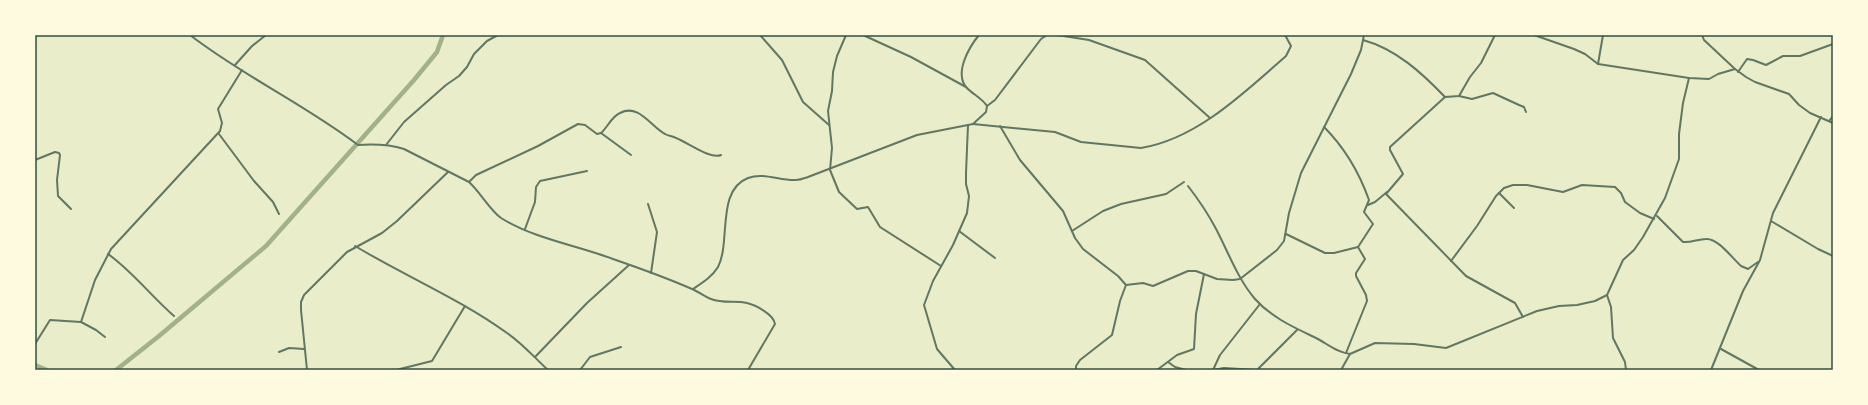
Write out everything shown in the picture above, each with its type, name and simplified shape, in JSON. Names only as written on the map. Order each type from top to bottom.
[{"type":"street","points":[[190,35],[235,66],[313,112],[358,145],[386,145],[404,150],[468,182],[476,188],[500,217],[550,240],[629,265],[693,289],[720,302],[749,303],[763,311],[775,322],[774,328],[748,370]]},
{"type":"street","points":[[235,66],[252,46],[266,35]]},
{"type":"street","points":[[386,145],[404,122],[446,85],[459,76],[467,67],[474,54],[487,41],[498,35]]},
{"type":"street","points":[[760,35],[782,60],[804,102],[829,125]]},
{"type":"street","points":[[846,35],[837,56],[833,72],[832,91],[828,111],[832,148],[830,170],[839,192],[847,202],[858,210],[867,206],[880,227],[941,266]]},
{"type":"street","points":[[863,35],[911,57],[966,87],[987,106]]},
{"type":"street","points":[[966,87],[963,76],[965,56],[970,46],[979,35]]},
{"type":"street","points":[[973,124],[986,112],[987,106],[995,100],[1040,39],[1047,35]]},
{"type":"street","points":[[1057,35],[1089,40],[1145,60],[1210,118]]},
{"type":"street","points":[[693,289],[710,278],[719,264],[725,242],[728,199],[745,179],[753,176],[796,180],[830,170],[917,135],[973,124],[1055,132],[1080,142],[1141,148],[1179,135],[1225,108],[1286,56],[1291,46],[1285,35]]},
{"type":"street","points":[[1126,285],[1142,284],[1153,286],[1188,271],[1204,274],[1217,279],[1240,279],[1277,250],[1284,241],[1289,213],[1301,173],[1351,74],[1364,35]]},
{"type":"street","points":[[1459,96],[1481,63],[1495,35]]},
{"type":"street","points":[[1534,35],[1574,49],[1585,54],[1598,64],[1689,78],[1709,79],[1718,74],[1735,69]]},
{"type":"street","points":[[1598,64],[1603,35]]},
{"type":"street","points":[[1702,35],[1704,40],[1738,72],[1755,82],[1789,94],[1799,105],[1810,113],[1833,123]]},
{"type":"street","points":[[1363,40],[1377,44],[1405,60],[1445,97]]},
{"type":"street","points":[[1738,72],[1747,59],[1766,65],[1784,56],[1800,56],[1833,44]]},
{"type":"street","points":[[81,322],[95,280],[108,254],[192,160],[219,134],[222,125],[218,109],[242,70]]},
{"type":"street","points":[[1626,370],[1625,362],[1617,349],[1613,338],[1611,307],[1607,295],[1623,260],[1634,250],[1656,216],[1665,198],[1679,159],[1679,134],[1683,103],[1689,78]]},
{"type":"street","points":[[1368,205],[1375,202],[1387,192],[1403,174],[1390,149],[1445,97],[1459,96],[1472,99],[1493,93],[1524,107],[1526,112]]},
{"type":"street","points":[[601,133],[611,120],[620,113],[624,111],[638,113],[665,134],[678,138],[715,156],[721,155]]},
{"type":"street","points":[[1829,121],[1833,116]]},
{"type":"street","points":[[1712,370],[1743,291],[1759,262],[1772,221],[1773,213],[1821,117]]},
{"type":"street","points":[[468,182],[476,175],[538,146],[582,123],[597,134],[601,133],[631,155]]},
{"type":"street","points":[[955,370],[938,348],[924,305],[941,266],[966,218],[969,206],[966,173],[968,125]]},
{"type":"street","points":[[1000,126],[1020,160],[1063,211],[1072,231],[1083,249],[1118,276],[1126,285]]},
{"type":"street","points":[[1286,234],[1325,253],[1334,253],[1358,246],[1372,224],[1364,212],[1369,200],[1353,163],[1343,148],[1324,127]]},
{"type":"street","points":[[219,134],[254,181],[273,202],[279,214]]},
{"type":"street","points":[[35,160],[55,152],[59,153],[60,155],[56,180],[58,196],[71,209]]},
{"type":"street","points":[[525,229],[535,202],[536,187],[540,181],[587,171]]},
{"type":"street","points":[[307,370],[304,349],[301,299],[310,288],[355,246],[382,233],[397,221],[448,172]]},
{"type":"street","points":[[1072,231],[1103,211],[1121,204],[1166,194],[1184,182]]},
{"type":"street","points":[[1451,261],[1499,194],[1504,188],[1513,186],[1527,185],[1563,192],[1582,185],[1609,186],[1619,190],[1625,202],[1630,206],[1654,219]]},
{"type":"street","points":[[1188,186],[1202,205],[1215,227],[1240,279],[1260,304],[1273,315],[1297,330],[1315,337],[1334,350],[1350,354]]},
{"type":"street","points":[[1387,192],[1386,194],[1389,199],[1466,276],[1515,303],[1523,317]]},
{"type":"street","points":[[1499,194],[1514,208]]},
{"type":"street","points":[[648,204],[657,232],[651,274]]},
{"type":"street","points":[[1656,216],[1683,242],[1706,238],[1718,244],[1745,268],[1754,266],[1759,262]]},
{"type":"street","points":[[1772,221],[1818,249],[1833,256]]},
{"type":"street","points":[[959,231],[995,258]]},
{"type":"street","points":[[355,246],[391,268],[465,306],[510,334],[548,370]]},
{"type":"street","points":[[1346,353],[1367,301],[1366,295],[1356,276],[1356,273],[1365,259],[1358,246]]},
{"type":"street","points":[[108,254],[120,262],[152,296],[174,316]]},
{"type":"street","points":[[535,357],[587,303],[629,265]]},
{"type":"street","points":[[1157,370],[1177,355],[1194,349],[1196,314],[1204,274]]},
{"type":"street","points":[[1076,370],[1076,366],[1080,360],[1112,335],[1120,301],[1126,285]]},
{"type":"street","points":[[1340,370],[1350,354],[1375,343],[1414,344],[1446,348],[1523,317],[1550,308],[1577,305],[1607,295]]},
{"type":"street","points":[[1213,370],[1220,355],[1260,304]]},
{"type":"street","points":[[396,370],[432,361],[465,306]]},
{"type":"street","points":[[35,344],[50,320],[81,322],[96,330],[104,337]]},
{"type":"street","points":[[1213,370],[1224,368],[1256,370],[1297,330]]},
{"type":"street","points":[[580,370],[590,357],[621,347]]},
{"type":"street","points":[[279,352],[289,348],[304,349]]},
{"type":"street","points":[[1721,349],[1759,370]]},
{"type":"street","points":[[1168,362],[1177,368],[1186,370]]},
{"type":"waterway","points":[[116,370],[266,246],[414,80],[437,52],[443,35]]},
{"type":"waterway","points":[[35,365],[47,370]]}]
